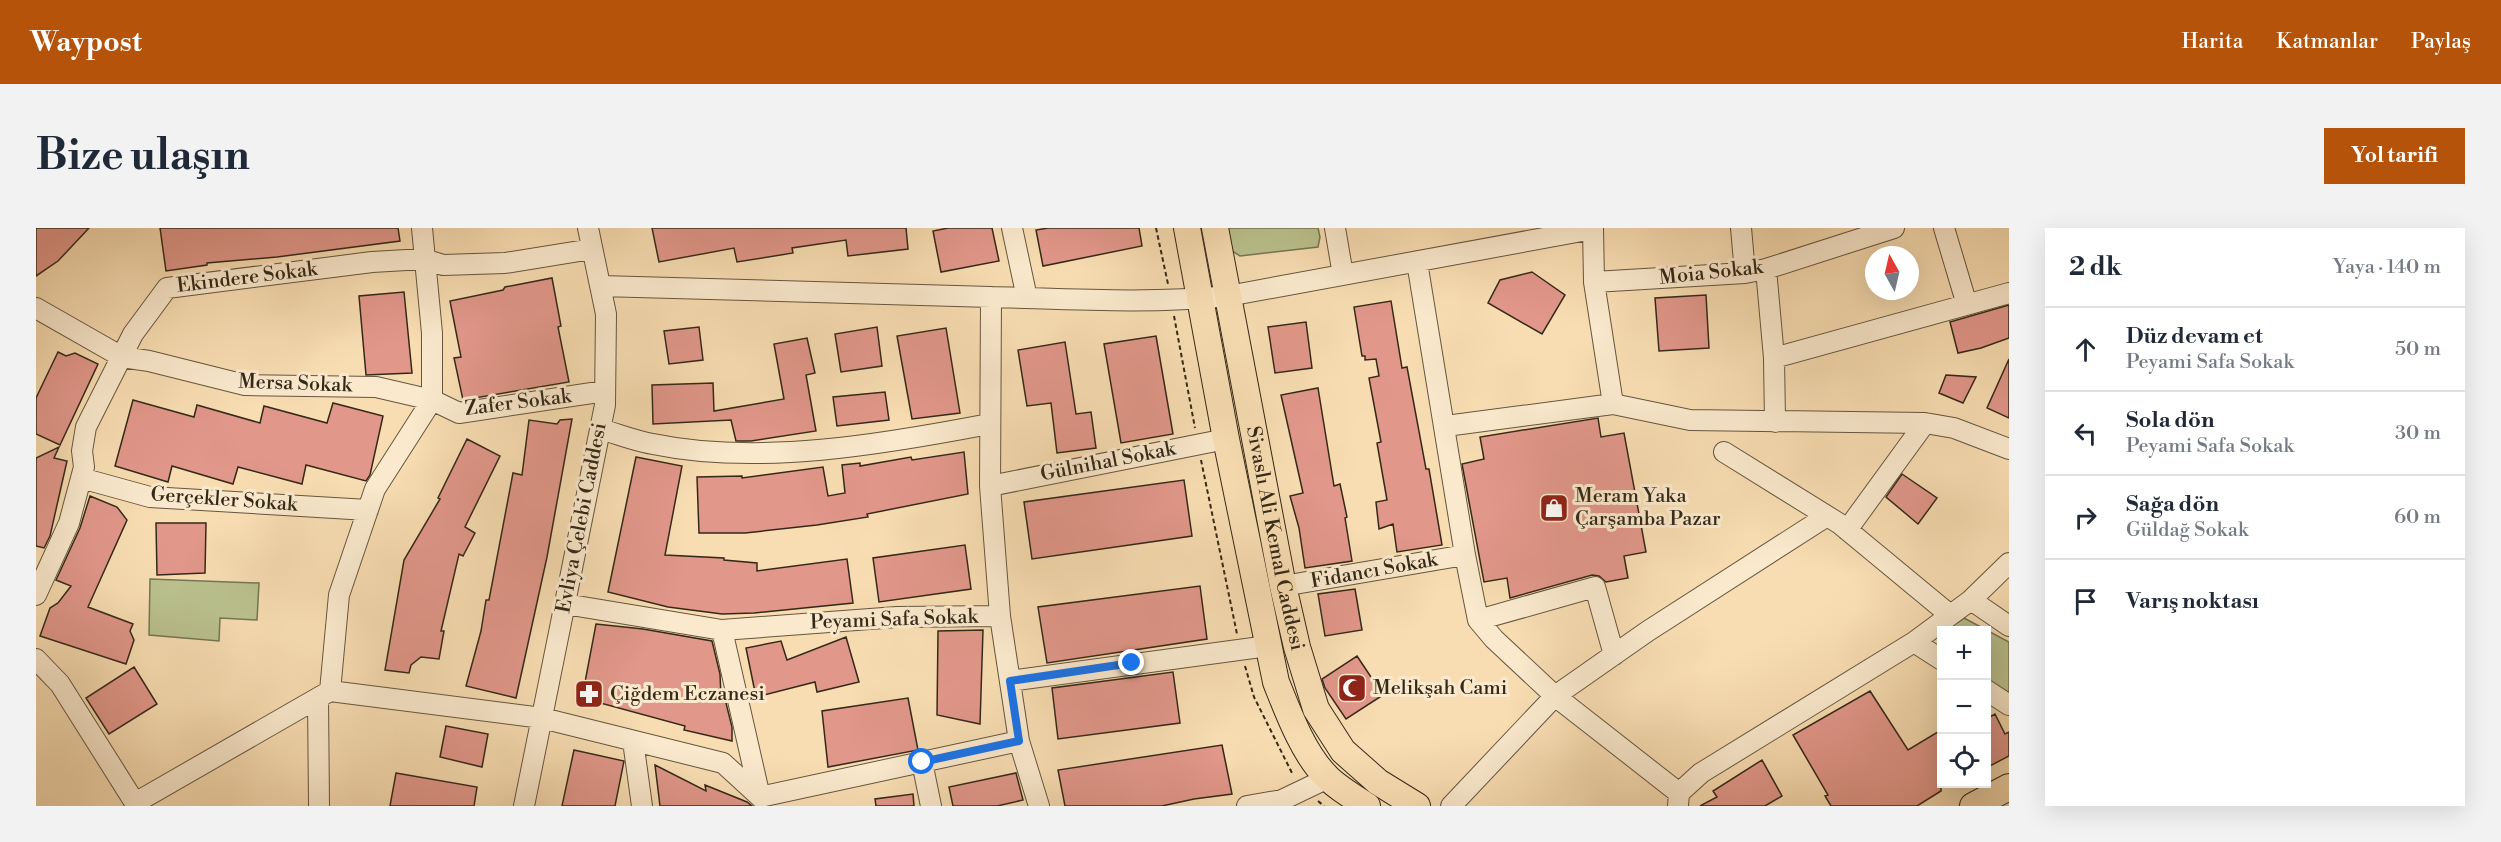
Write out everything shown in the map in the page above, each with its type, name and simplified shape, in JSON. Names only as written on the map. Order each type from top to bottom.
[{"type":"main road","name":"Sivaslı Ali Kemal Caddesi","points":[[1186,228],[1276,682],[1291,718],[1318,768],[1317,783],[1367,806]]},
{"type":"main road","name":"Sivaslı Ali Kemal Caddesi","points":[[1215,228],[1283,586],[1297,647],[1316,709],[1343,751],[1378,782],[1416,806]]},
{"type":"main road","points":[[1973,806],[2009,787]]},
{"type":"street","points":[[319,806],[324,695],[339,595],[375,489],[432,400],[432,333],[422,228]]},
{"type":"street","name":"Evliya Çelebi Caddesi","points":[[524,806],[600,429],[605,391],[606,314],[588,228]]},
{"type":"street","points":[[1012,228],[1027,298]]},
{"type":"street","points":[[1335,228],[1343,275]]},
{"type":"street","points":[[1741,228],[1745,273]]},
{"type":"street","name":"Moia Sokak","points":[[1594,282],[1745,273],[1766,269],[1894,228]]},
{"type":"street","points":[[1944,228],[1967,305]]},
{"type":"street","points":[[600,286],[1103,301],[1200,299],[1228,296],[1593,229],[1594,282],[1613,404]]},
{"type":"street","name":"Ekindere Sokak","points":[[36,595],[69,524],[84,467],[82,451],[86,427],[133,334],[167,288],[372,262],[424,259],[443,265],[505,263],[592,249]]},
{"type":"street","points":[[1417,262],[1446,426],[1465,555],[1478,620],[1494,639],[1555,696],[1679,800],[1701,773],[1914,642],[1971,600],[2009,563]]},
{"type":"street","points":[[1766,269],[1774,358],[1775,422]]},
{"type":"street","points":[[1774,358],[2009,293]]},
{"type":"street","points":[[991,297],[990,486],[1000,616]]},
{"type":"street","points":[[36,308],[122,357]]},
{"type":"street","name":"Mersa Sokak","points":[[122,357],[149,361],[245,385],[376,387],[432,400]]},
{"type":"street","name":"Zafer Sokak","points":[[432,400],[459,413],[605,391]]},
{"type":"street","points":[[1446,426],[1613,404],[1690,420],[1925,423],[1954,428],[2009,449]]},
{"type":"street","points":[[1847,530],[1925,423]]},
{"type":"street","points":[[600,429],[653,444],[731,453],[822,449],[924,436],[989,424]]},
{"type":"street","name":"Gülnihal Sokak","points":[[990,486],[1226,439]]},
{"type":"street","points":[[1724,452],[1847,530],[1950,615]]},
{"type":"street","name":"Gerçekler Sokak","points":[[81,478],[150,497],[368,510]]},
{"type":"street","points":[[1450,806],[1555,696],[1827,516]]},
{"type":"street","name":"Fidancı Sokak","points":[[1283,586],[1465,555]]},
{"type":"street","points":[[1478,620],[1595,587],[1614,655]]},
{"type":"street","points":[[1971,600],[2009,626]]},
{"type":"street","name":"Peyami Safa Sokak","points":[[565,603],[722,630],[897,617],[1000,616],[1019,741],[1039,806]]},
{"type":"street","points":[[722,630],[757,796]]},
{"type":"street","points":[[1914,642],[1937,657]]},
{"type":"street","points":[[1010,681],[1268,646]]},
{"type":"street","points":[[36,659],[60,684],[133,804],[324,695],[542,718],[723,763],[757,796]]},
{"type":"street","points":[[1991,693],[2009,705]]},
{"type":"street","points":[[633,741],[642,806]]},
{"type":"street","points":[[757,796],[1019,741]]},
{"type":"street","points":[[922,762],[931,806]]},
{"type":"street","points":[[1247,806],[1281,800],[1317,783]]},
{"type":"path","points":[[1156,228],[1240,649],[1254,697],[1296,780],[1317,783],[1324,806]]},
{"type":"green space","points":[[1225,228],[1318,228],[1320,237],[1318,247],[1240,256],[1229,249]]},
{"type":"green space","points":[[150,579],[259,583],[257,620],[220,618],[219,641],[149,635]]},
{"type":"green space","points":[[1964,618],[1979,626],[1952,626]]},
{"type":"green space","points":[[1991,632],[2009,642],[2009,695],[1991,684]]},
{"type":"building","points":[[36,228],[89,228],[58,261],[36,276]]},
{"type":"building","points":[[160,228],[398,228],[400,241],[277,257],[207,263],[207,265],[166,271]]},
{"type":"building","points":[[652,228],[906,228],[908,249],[848,256],[846,240],[792,248],[793,253],[737,262],[734,248],[659,262]]},
{"type":"building","points":[[948,228],[992,228],[999,261],[941,272],[933,231]]},
{"type":"building","points":[[1139,228],[1142,246],[1043,266],[1036,230]]},
{"type":"building","points":[[1532,272],[1565,295],[1542,334],[1488,303],[1500,280]]},
{"type":"building","points":[[552,278],[561,326],[558,327],[569,382],[463,400],[454,358],[461,357],[450,301]]},
{"type":"building","points":[[404,292],[412,373],[366,375],[359,296]]},
{"type":"building","points":[[1706,295],[1709,348],[1659,351],[1655,298]]},
{"type":"building","points":[[1391,301],[1402,368],[1407,367],[1426,469],[1429,469],[1442,545],[1397,552],[1393,524],[1379,529],[1376,502],[1387,500],[1377,443],[1381,442],[1369,378],[1379,376],[1376,359],[1365,360],[1365,356],[1362,356],[1354,307]]},
{"type":"building","points":[[2009,305],[2009,338],[1958,353],[1950,322]]},
{"type":"building","points":[[1306,322],[1312,368],[1275,373],[1268,327]]},
{"type":"building","points":[[699,327],[703,360],[669,364],[664,331]]},
{"type":"building","points":[[877,327],[882,366],[841,372],[835,334]]},
{"type":"building","points":[[946,328],[960,413],[912,419],[897,336]]},
{"type":"building","points":[[1156,336],[1173,434],[1121,443],[1104,344]]},
{"type":"building","points":[[807,338],[815,373],[806,375],[816,431],[751,441],[736,441],[731,420],[653,424],[652,385],[713,383],[714,411],[784,399],[774,344]]},
{"type":"building","points":[[1065,342],[1076,414],[1091,412],[1096,448],[1057,453],[1051,403],[1027,406],[1018,350]]},
{"type":"building","points":[[58,352],[66,356],[75,353],[98,364],[60,445],[36,434],[36,398]]},
{"type":"building","points":[[2009,359],[2009,418],[1987,408]]},
{"type":"building","points":[[1946,375],[1976,377],[1963,403],[1939,393]]},
{"type":"building","points":[[1318,388],[1334,486],[1340,484],[1347,517],[1345,518],[1352,561],[1305,568],[1299,528],[1290,496],[1303,493],[1281,395]]},
{"type":"building","points":[[885,392],[889,420],[837,426],[833,397]]},
{"type":"building","points":[[133,400],[194,417],[197,405],[260,423],[264,406],[327,423],[333,403],[383,416],[370,475],[366,481],[306,465],[302,484],[238,467],[233,484],[172,466],[168,482],[115,466]]},
{"type":"building","name":"Meram Yaka Çarşamba Pazar","points":[[1598,418],[1601,437],[1624,433],[1646,552],[1624,556],[1628,578],[1606,582],[1599,576],[1592,575],[1510,598],[1507,578],[1484,582],[1462,464],[1484,459],[1480,437]]},
{"type":"building","points":[[572,419],[547,557],[516,698],[466,686],[481,631],[486,600],[489,600],[513,473],[522,475],[529,420],[557,424],[560,420]]},
{"type":"building","points":[[467,439],[500,456],[465,527],[475,533],[463,556],[459,554],[441,631],[444,631],[439,659],[421,657],[411,665],[409,673],[385,670],[404,560],[440,499],[438,498]]},
{"type":"building","points":[[59,447],[54,458],[67,461],[50,536],[44,548],[36,546],[36,458]]},
{"type":"building","points":[[964,452],[968,494],[867,514],[868,517],[817,525],[745,533],[699,533],[697,477],[742,476],[742,478],[823,467],[828,496],[845,493],[842,465],[860,463],[860,466],[911,457],[912,460]]},
{"type":"building","points":[[636,457],[682,466],[665,555],[724,558],[724,560],[757,563],[757,571],[847,559],[853,603],[722,614],[668,607],[608,592]]},
{"type":"building","points":[[1902,474],[1937,498],[1918,524],[1886,497]]},
{"type":"building","points":[[1184,480],[1192,536],[1032,559],[1024,502]]},
{"type":"building","points":[[90,496],[117,507],[127,520],[88,607],[133,624],[130,631],[134,640],[126,664],[40,636],[50,608],[58,603],[71,586],[56,580],[80,528]]},
{"type":"building","points":[[156,523],[206,523],[205,573],[157,575]]},
{"type":"building","points":[[965,545],[971,589],[879,602],[873,558]]},
{"type":"building","points":[[1200,586],[1207,639],[1047,663],[1038,607]]},
{"type":"building","points":[[1355,589],[1362,630],[1325,636],[1318,594]]},
{"type":"building","points":[[596,624],[643,629],[712,641],[720,674],[721,698],[725,699],[732,727],[732,741],[684,730],[685,726],[582,698]]},
{"type":"building","points":[[983,630],[980,724],[937,715],[938,631]]},
{"type":"building","points":[[846,637],[859,682],[817,692],[815,682],[756,697],[746,648],[781,641],[787,660]]},
{"type":"building","name":"Melikşah Cami","points":[[1357,656],[1383,695],[1346,719],[1325,688],[1322,679]]},
{"type":"building","points":[[134,667],[157,704],[109,734],[86,698]]},
{"type":"building","points":[[1173,672],[1180,723],[1058,739],[1052,688]]},
{"type":"building","points":[[1870,691],[1908,750],[1937,732],[1937,788],[1941,788],[1941,791],[1917,806],[1831,806],[1825,796],[1828,795],[1793,735]]},
{"type":"building","points":[[908,698],[918,750],[828,767],[822,711]]},
{"type":"building","points":[[1995,714],[2005,734],[2009,732],[2009,756],[1991,765],[1991,734],[1991,716]]},
{"type":"building","points":[[446,726],[488,734],[482,767],[440,757]]},
{"type":"building","points":[[1222,745],[1232,794],[1162,806],[1065,806],[1058,770]]},
{"type":"building","points":[[574,750],[624,761],[615,806],[562,806]]},
{"type":"building","points":[[1762,760],[1782,796],[1765,806],[1700,806],[1717,797],[1713,791]]},
{"type":"building","points":[[655,765],[706,791],[705,785],[752,806],[660,806]]},
{"type":"building","points":[[396,773],[477,787],[474,806],[390,806]]},
{"type":"building","points":[[1016,773],[1023,800],[997,806],[953,806],[949,787]]},
{"type":"building","points":[[913,794],[914,806],[876,806],[875,799]]},
{"type":"place","name":"Meram Yaka Çarşamba Pazar","points":[[1554,508]]},
{"type":"place","name":"Melikşah Cami","points":[[1352,688]]},
{"type":"place","name":"Çiğdem Eczanesi","points":[[589,694]]},
{"type":"route","points":[[922,762],[1019,741],[1010,681],[1132,663]]}]
